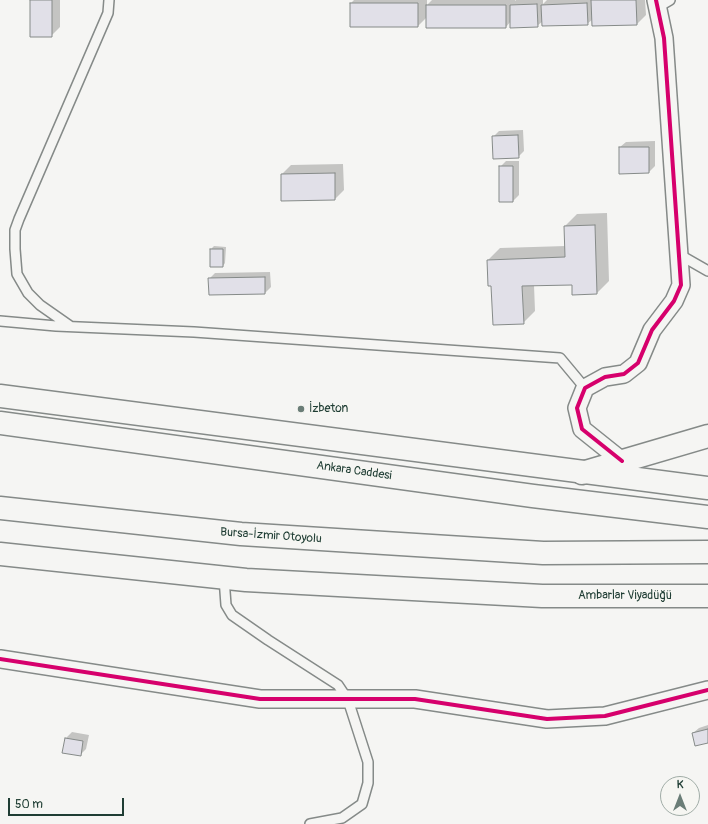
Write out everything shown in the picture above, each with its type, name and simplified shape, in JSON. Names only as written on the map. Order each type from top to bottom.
[{"type":"main road","points":[[0,396],[582,473],[708,488]]},
{"type":"main road","name":"Ankara Caddesi","points":[[0,423],[533,496],[708,517]]},
{"type":"main road","points":[[582,473],[708,436]]},
{"type":"main road","name":"Bursa-İzmir Otoyolu","points":[[0,508],[241,534],[543,553],[708,552]]},
{"type":"main road","points":[[642,509],[708,527]]},
{"type":"main road","points":[[0,554],[224,578]]},
{"type":"main road","name":"Ambarlar Viyadüğü","points":[[224,578],[254,581],[542,596],[708,596]]},
{"type":"street","points":[[622,461],[582,429],[577,408],[585,388],[605,377],[624,374],[638,362],[652,330],[674,301],[682,285],[661,2]]},
{"type":"street","points":[[0,660],[260,700],[414,699],[547,719],[605,716],[708,690]]},
{"type":"lane","points":[[72,326],[40,305],[28,293],[17,274],[15,249],[16,230],[19,219],[108,13],[109,0]]},
{"type":"lane","points":[[680,255],[708,271]]},
{"type":"lane","points":[[0,321],[194,332],[560,358],[585,388]]},
{"type":"lane","points":[[224,578],[226,605],[232,615],[268,640],[338,684],[348,700],[368,762],[368,783],[362,804],[342,818],[310,824]]},
{"type":"building","points":[[30,0],[52,0],[52,37],[30,37]]},
{"type":"building","points":[[591,0],[636,0],[637,25],[592,26]]},
{"type":"building","points":[[350,3],[418,3],[418,27],[350,27]]},
{"type":"building","points":[[587,3],[588,25],[542,26],[541,5]]},
{"type":"building","points":[[537,4],[538,27],[510,28],[510,5]]},
{"type":"building","points":[[426,5],[506,5],[506,28],[426,28]]},
{"type":"building","points":[[518,135],[519,158],[493,159],[492,136]]},
{"type":"building","points":[[619,147],[649,147],[649,173],[619,174]]},
{"type":"building","points":[[499,166],[513,166],[513,202],[499,202]]},
{"type":"building","points":[[335,173],[335,200],[281,201],[281,174]]},
{"type":"building","points":[[595,225],[597,294],[572,295],[572,285],[522,286],[524,324],[493,325],[491,286],[488,286],[487,260],[565,257],[564,226]]},
{"type":"building","points":[[210,249],[223,249],[223,267],[210,267]]},
{"type":"building","points":[[265,277],[265,294],[209,295],[208,278]]},
{"type":"building","points":[[708,729],[708,743],[695,746],[692,733]]},
{"type":"building","points":[[65,738],[83,741],[81,756],[62,753]]},
{"type":"cycle path","points":[[622,461],[582,429],[577,408],[585,388],[605,377],[624,374],[638,363],[652,330],[674,301],[681,285],[664,38],[656,0]]},
{"type":"cycle path","points":[[0,659],[260,699],[415,699],[547,719],[605,716],[708,690]]},
{"type":"place","name":"İzbeton","points":[[301,409]]}]
